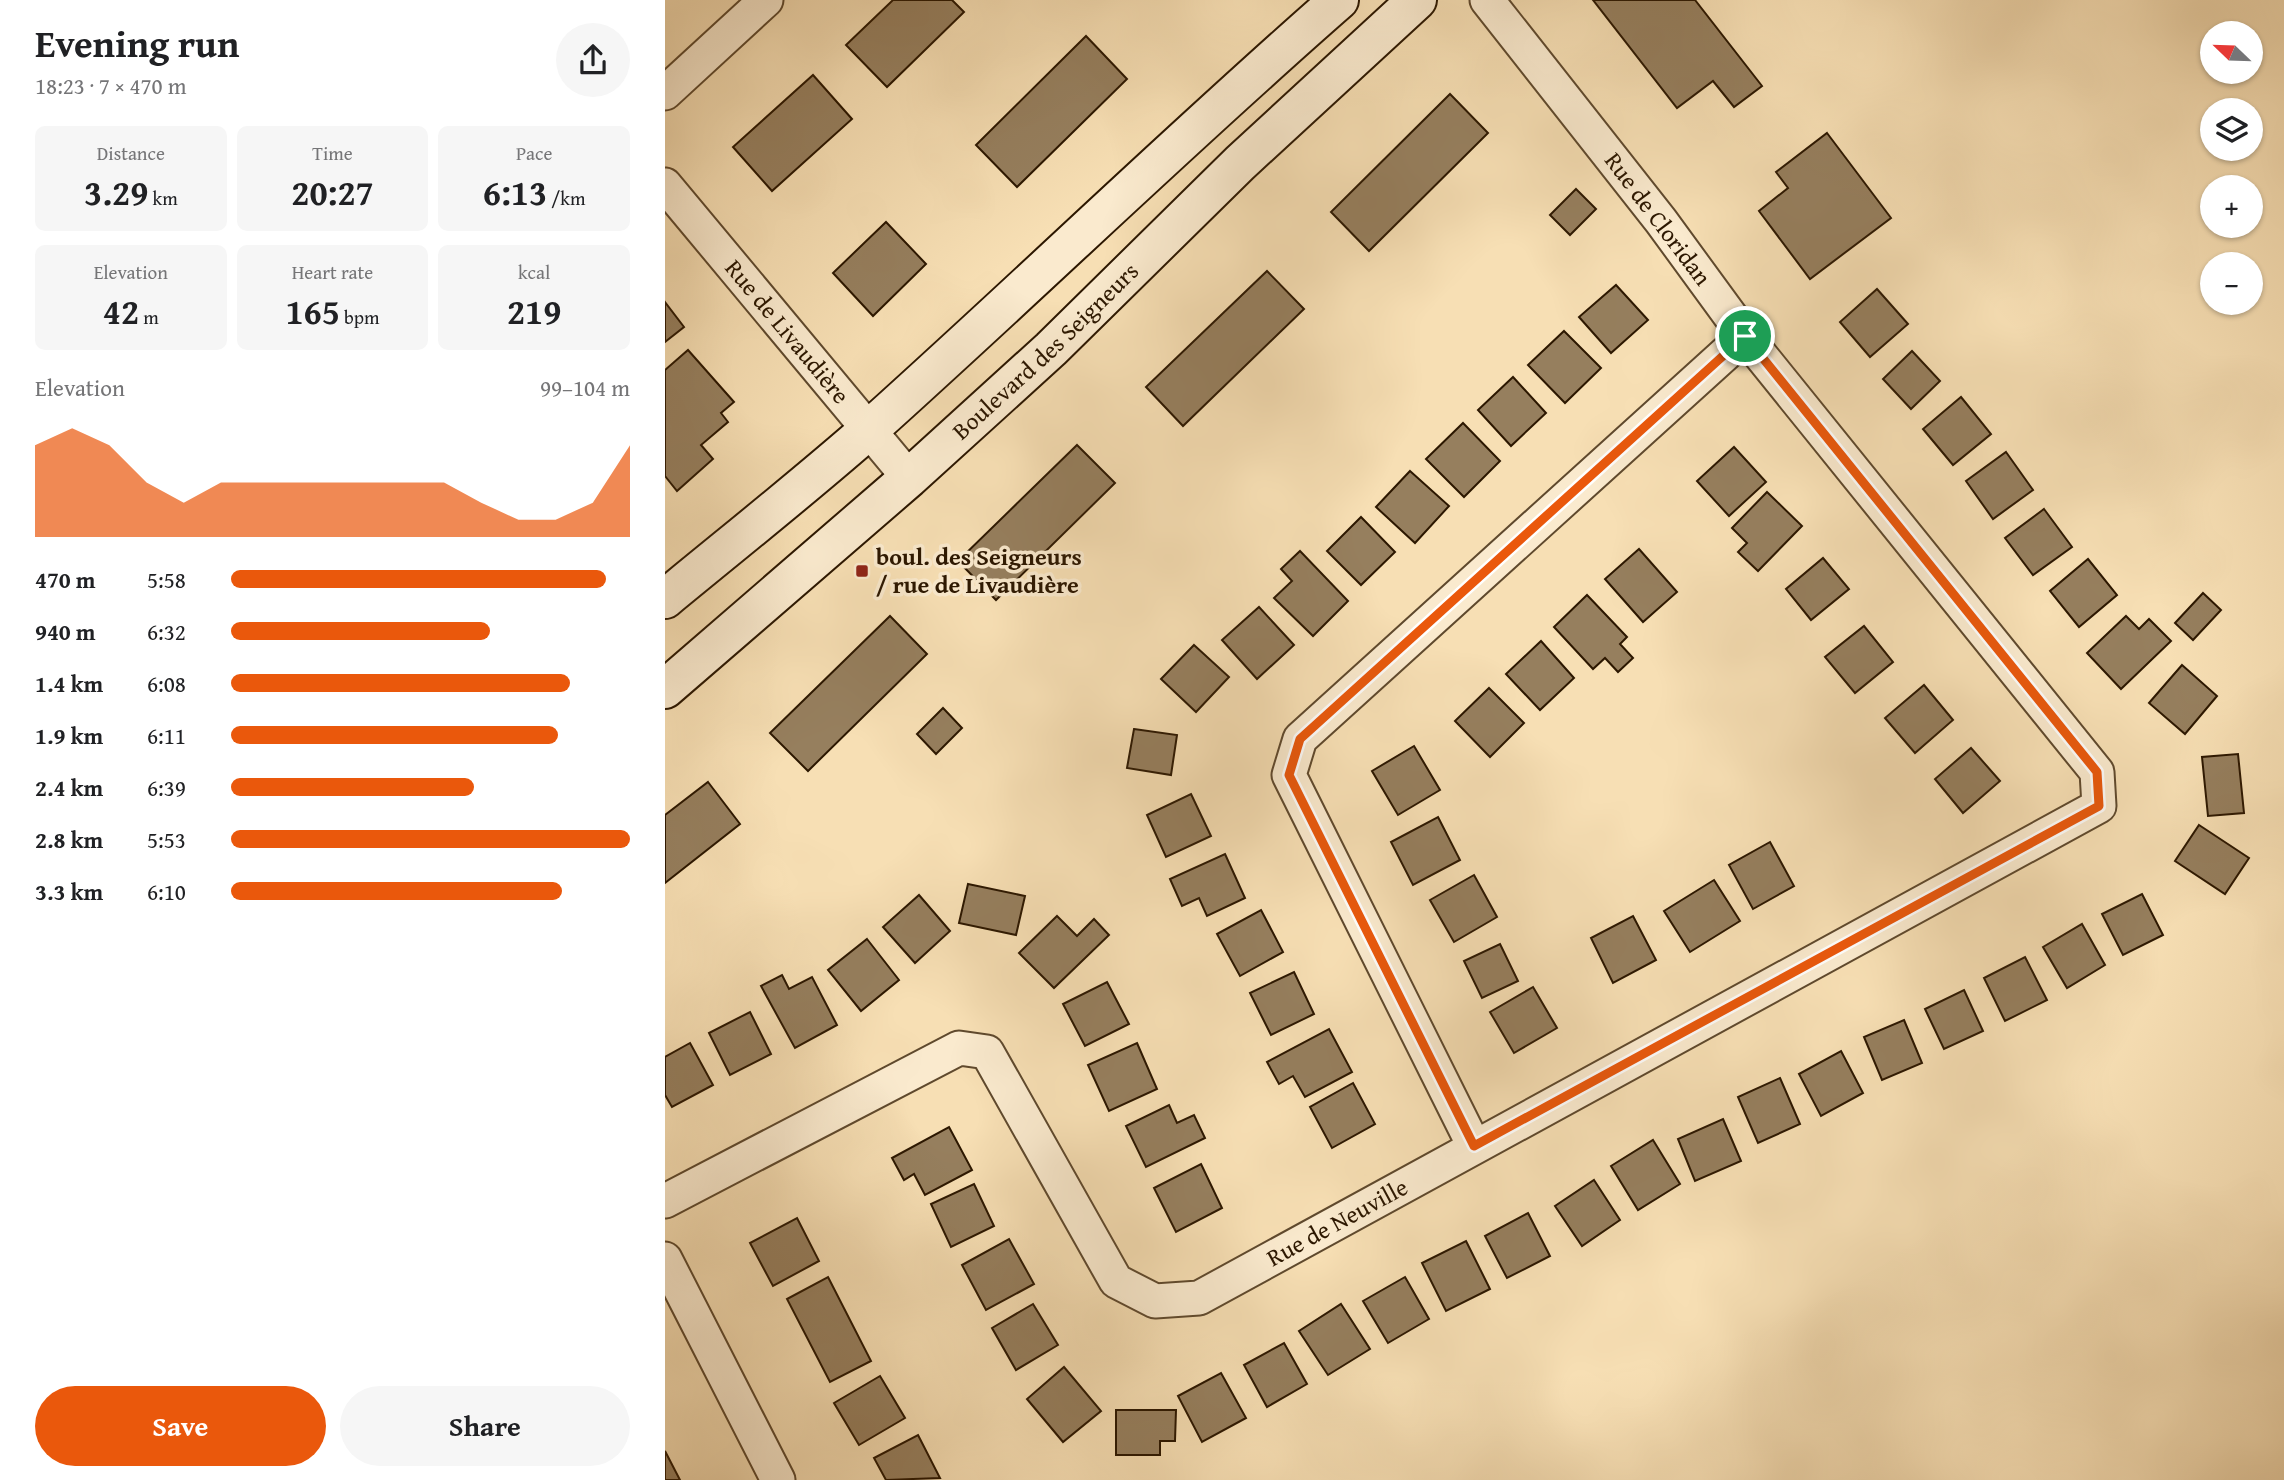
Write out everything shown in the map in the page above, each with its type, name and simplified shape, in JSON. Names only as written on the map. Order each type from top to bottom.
[{"type":"street","points":[[665,93],[766,0]]},
{"type":"street","points":[[665,599],[870,428],[1033,281],[1212,110],[1339,0]]},
{"type":"street","name":"Boulevard des Seigneurs","points":[[665,689],[909,478],[1051,349],[1240,163],[1417,0]]},
{"type":"street","name":"Rue de Cloridan","points":[[1487,0],[1661,221],[1745,336],[2097,772],[2099,806]]},
{"type":"street","name":"Rue de Livaudière","points":[[665,185],[909,478]]},
{"type":"street","points":[[1474,1146],[1289,775],[1300,739],[1745,336]]},
{"type":"street","name":"Rue de Neuville","points":[[665,1201],[959,1048],[987,1052],[1116,1281],[1154,1301],[1199,1298],[2099,806]]},
{"type":"street","points":[[665,1259],[778,1480]]},
{"type":"building","points":[[893,0],[952,0],[964,12],[887,87],[846,45]]},
{"type":"building","points":[[1593,0],[1695,0],[1762,86],[1734,107],[1713,81],[1677,108]]},
{"type":"building","points":[[1086,36],[1127,79],[1017,187],[976,145]]},
{"type":"building","points":[[813,75],[852,119],[772,191],[733,147]]},
{"type":"building","points":[[1450,94],[1488,133],[1369,251],[1331,212]]},
{"type":"building","points":[[1827,133],[1891,218],[1810,279],[1759,211],[1788,188],[1776,172]]},
{"type":"building","points":[[1576,189],[1596,209],[1570,235],[1550,215]]},
{"type":"building","points":[[886,222],[926,264],[873,316],[833,273]]},
{"type":"building","points":[[1267,271],[1304,309],[1183,426],[1146,387]]},
{"type":"building","points":[[1616,285],[1648,320],[1611,353],[1579,317]]},
{"type":"building","points":[[1877,289],[1908,324],[1870,357],[1840,322]]},
{"type":"building","points":[[665,302],[684,327],[665,342]]},
{"type":"building","points":[[1564,331],[1601,368],[1565,403],[1528,365]]},
{"type":"building","points":[[688,350],[734,402],[721,413],[728,422],[701,445],[713,459],[677,491],[665,476],[665,370]]},
{"type":"building","points":[[1912,351],[1940,381],[1911,409],[1883,379]]},
{"type":"building","points":[[1513,377],[1546,413],[1511,446],[1478,410]]},
{"type":"building","points":[[1961,397],[1991,434],[1953,465],[1923,429]]},
{"type":"building","points":[[1463,423],[1500,461],[1464,497],[1426,459]]},
{"type":"building","points":[[1077,445],[1115,483],[996,600],[958,561]]},
{"type":"building","points":[[1734,447],[1766,482],[1729,516],[1697,481]]},
{"type":"building","points":[[2006,452],[2033,490],[1993,519],[1966,481]]},
{"type":"building","points":[[1410,471],[1449,506],[1415,543],[1376,507]]},
{"type":"building","points":[[1767,492],[1802,526],[1758,571],[1738,552],[1747,543],[1732,528]]},
{"type":"building","points":[[2044,509],[2072,547],[2033,575],[2005,538]]},
{"type":"building","points":[[1361,517],[1395,552],[1361,585],[1327,551]]},
{"type":"building","points":[[1639,549],[1677,592],[1643,622],[1605,579]]},
{"type":"building","points":[[1300,551],[1348,601],[1313,636],[1274,598],[1292,581],[1281,569]]},
{"type":"building","points":[[1823,558],[1849,589],[1811,620],[1786,589]]},
{"type":"building","points":[[2088,559],[2117,595],[2079,627],[2050,591]]},
{"type":"building","points":[[2203,593],[2221,610],[2193,640],[2175,623]]},
{"type":"building","points":[[1587,595],[1627,637],[1620,644],[1633,658],[1618,672],[1605,658],[1593,669],[1554,627]]},
{"type":"building","points":[[1259,607],[1294,645],[1257,679],[1222,640]]},
{"type":"building","points":[[890,616],[927,654],[808,771],[770,733]]},
{"type":"building","points":[[2126,616],[2139,629],[2149,619],[2171,641],[2121,689],[2087,653]]},
{"type":"building","points":[[1864,626],[1893,662],[1855,693],[1825,657]]},
{"type":"building","points":[[1541,641],[1574,678],[1540,710],[1506,674]]},
{"type":"building","points":[[1194,645],[1229,677],[1196,712],[1161,679]]},
{"type":"building","points":[[2182,665],[2217,696],[2185,734],[2149,703]]},
{"type":"building","points":[[1924,685],[1953,720],[1915,753],[1885,718]]},
{"type":"building","points":[[1489,688],[1524,723],[1490,757],[1455,721]]},
{"type":"building","points":[[943,708],[962,728],[936,754],[917,734]]},
{"type":"building","points":[[1134,729],[1177,735],[1171,775],[1127,768]]},
{"type":"building","points":[[1414,746],[1440,790],[1398,815],[1372,771]]},
{"type":"building","points":[[1971,748],[2000,781],[1963,813],[1935,779]]},
{"type":"building","points":[[2238,754],[2244,813],[2208,816],[2202,757]]},
{"type":"building","points":[[708,782],[740,824],[665,883],[665,815]]},
{"type":"building","points":[[1191,794],[1211,836],[1166,857],[1147,815]]},
{"type":"building","points":[[1438,817],[1460,860],[1413,885],[1391,842]]},
{"type":"building","points":[[2199,825],[2249,858],[2225,894],[2175,861]]},
{"type":"building","points":[[1770,842],[1794,886],[1753,909],[1729,865]]},
{"type":"building","points":[[1225,854],[1245,898],[1207,916],[1199,898],[1182,906],[1170,879]]},
{"type":"building","points":[[1474,875],[1497,917],[1454,942],[1430,900]]},
{"type":"building","points":[[1714,880],[1740,921],[1690,952],[1664,911]]},
{"type":"building","points":[[968,884],[1025,896],[1016,935],[959,923]]},
{"type":"building","points":[[2142,894],[2163,935],[2123,955],[2102,914]]},
{"type":"building","points":[[919,895],[950,931],[915,963],[883,927]]},
{"type":"building","points":[[1261,910],[1283,952],[1240,976],[1217,934]]},
{"type":"building","points":[[1057,916],[1077,936],[1094,919],[1109,935],[1054,988],[1019,953]]},
{"type":"building","points":[[1633,916],[1656,960],[1613,983],[1591,938]]},
{"type":"building","points":[[2082,924],[2105,965],[2067,988],[2043,947]]},
{"type":"building","points":[[867,939],[899,980],[861,1011],[828,970]]},
{"type":"building","points":[[1500,944],[1518,981],[1482,998],[1464,961]]},
{"type":"building","points":[[2025,957],[2047,1000],[2005,1021],[1984,978]]},
{"type":"building","points":[[1294,972],[1314,1014],[1271,1035],[1250,993]]},
{"type":"building","points":[[782,975],[789,989],[812,977],[837,1025],[795,1048],[761,986]]},
{"type":"building","points":[[1107,982],[1129,1024],[1085,1046],[1063,1004]]},
{"type":"building","points":[[1533,987],[1557,1028],[1514,1053],[1490,1012]]},
{"type":"building","points":[[1964,990],[1983,1031],[1944,1049],[1925,1009]]},
{"type":"building","points":[[750,1012],[771,1054],[730,1075],[709,1033]]},
{"type":"building","points":[[1904,1020],[1922,1063],[1882,1080],[1864,1037]]},
{"type":"building","points":[[1329,1029],[1352,1072],[1305,1097],[1293,1076],[1279,1084],[1267,1062]]},
{"type":"building","points":[[690,1043],[713,1085],[672,1107],[665,1095],[665,1057]]},
{"type":"building","points":[[1137,1043],[1157,1089],[1109,1111],[1088,1065]]},
{"type":"building","points":[[1841,1051],[1863,1093],[1821,1116],[1799,1074]]},
{"type":"building","points":[[1780,1078],[1800,1124],[1758,1143],[1738,1097]]},
{"type":"building","points":[[1353,1083],[1375,1124],[1332,1148],[1310,1107]]},
{"type":"building","points":[[1169,1105],[1177,1123],[1194,1115],[1205,1138],[1146,1167],[1126,1126]]},
{"type":"building","points":[[1723,1119],[1741,1161],[1695,1181],[1678,1139]]},
{"type":"building","points":[[949,1127],[972,1170],[925,1195],[914,1174],[904,1180],[892,1158]]},
{"type":"building","points":[[1653,1140],[1680,1184],[1638,1210],[1611,1166]]},
{"type":"building","points":[[1201,1164],[1222,1208],[1176,1232],[1154,1188]]},
{"type":"building","points":[[1594,1180],[1620,1220],[1582,1246],[1555,1206]]},
{"type":"building","points":[[974,1184],[994,1226],[951,1247],[931,1204]]},
{"type":"building","points":[[1528,1213],[1550,1256],[1507,1278],[1485,1236]]},
{"type":"building","points":[[797,1218],[819,1261],[773,1286],[750,1243]]},
{"type":"building","points":[[1009,1239],[1034,1284],[986,1310],[962,1265]]},
{"type":"building","points":[[1466,1241],[1490,1289],[1446,1311],[1422,1263]]},
{"type":"building","points":[[828,1277],[871,1361],[830,1382],[787,1299]]},
{"type":"building","points":[[1405,1277],[1429,1319],[1388,1343],[1363,1301]]},
{"type":"building","points":[[1033,1304],[1058,1345],[1016,1370],[992,1328]]},
{"type":"building","points":[[1341,1304],[1370,1349],[1328,1375],[1299,1331]]},
{"type":"building","points":[[1284,1343],[1307,1384],[1267,1407],[1244,1365]]},
{"type":"building","points":[[1064,1367],[1101,1411],[1063,1442],[1027,1399]]},
{"type":"building","points":[[1221,1373],[1246,1418],[1202,1442],[1178,1396]]},
{"type":"building","points":[[880,1376],[905,1418],[859,1445],[834,1403]]},
{"type":"building","points":[[1116,1410],[1176,1410],[1175,1441],[1160,1441],[1160,1455],[1116,1455]]},
{"type":"building","points":[[918,1435],[940,1478],[886,1480],[874,1458]]},
{"type":"building","points":[[665,1451],[680,1480],[665,1480]]},
{"type":"place","name":"boul. des Seigneurs / rue de Livaudière","points":[[862,571]]},
{"type":"route","points":[[1745,336],[2097,772],[2099,806],[1474,1146],[1289,775],[1300,739],[1745,336]]}]
